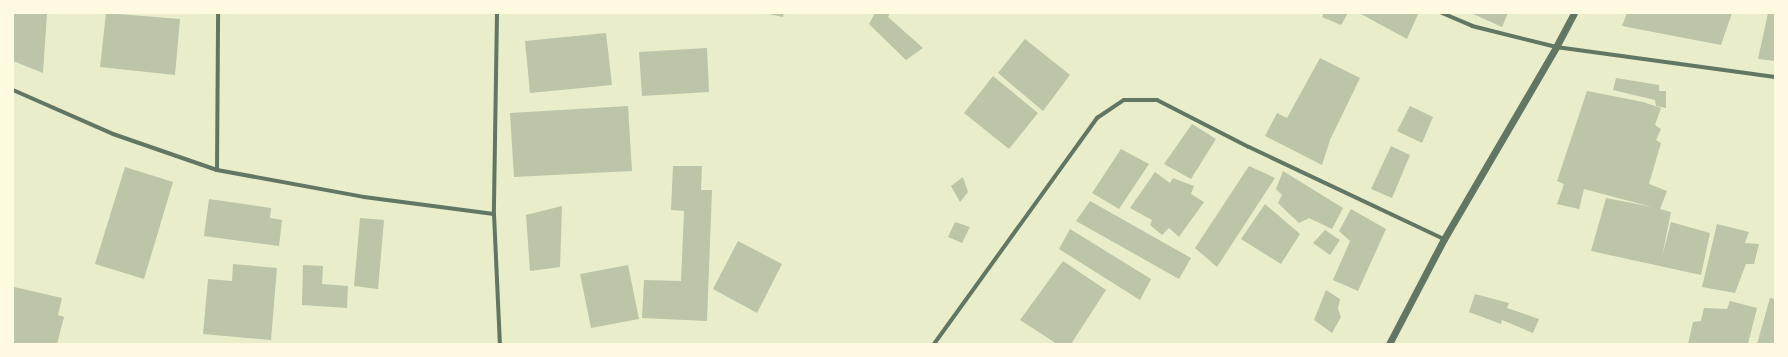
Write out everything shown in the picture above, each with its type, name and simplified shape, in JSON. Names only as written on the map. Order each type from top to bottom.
[{"type":"street","points":[[217,170],[218,13]]},
{"type":"street","points":[[497,13],[494,214],[500,344]]},
{"type":"street","points":[[1442,13],[1472,26],[1556,47],[1775,77]]},
{"type":"street","points":[[1389,344],[1444,239],[1556,47],[1574,13]]},
{"type":"street","points":[[13,90],[113,134],[217,170],[364,197],[494,214]]},
{"type":"street","points":[[934,344],[1097,118],[1124,100],[1157,100],[1249,147],[1444,239]]},
{"type":"building","points":[[13,13],[47,13],[43,73],[13,61]]},
{"type":"building","points":[[106,13],[180,19],[175,75],[100,67]]},
{"type":"building","points":[[764,13],[784,13],[783,17]]},
{"type":"building","points":[[875,13],[890,13],[888,17],[923,48],[906,60],[869,24]]},
{"type":"building","points":[[1324,13],[1348,13],[1341,25],[1322,17]]},
{"type":"building","points":[[1359,13],[1416,13],[1418,14],[1407,39]]},
{"type":"building","points":[[1471,13],[1508,13],[1502,27]]},
{"type":"building","points":[[1627,13],[1732,13],[1721,45],[1622,26]]},
{"type":"building","points":[[1768,13],[1775,13],[1775,61],[1758,59]]},
{"type":"building","points":[[606,33],[612,85],[530,93],[525,41]]},
{"type":"building","points":[[1025,39],[1070,75],[1043,111],[998,73]]},
{"type":"building","points":[[707,48],[709,92],[642,96],[639,52]]},
{"type":"building","points":[[1320,58],[1360,78],[1330,140],[1322,165],[1265,136],[1277,113],[1287,118]]},
{"type":"building","points":[[993,76],[1038,113],[1009,149],[964,113]]},
{"type":"building","points":[[1616,78],[1659,85],[1659,91],[1666,91],[1666,108],[1656,106],[1655,100],[1613,90]]},
{"type":"building","points":[[1587,91],[1643,102],[1661,108],[1655,125],[1661,129],[1656,140],[1661,143],[1649,184],[1667,191],[1660,209],[1671,212],[1662,257],[1671,222],[1710,233],[1701,275],[1591,251],[1606,198],[1652,207],[1584,189],[1579,209],[1557,204],[1564,184],[1557,181]]},
{"type":"building","points":[[628,106],[632,171],[514,177],[510,113]]},
{"type":"building","points":[[1410,106],[1433,117],[1422,143],[1397,131]]},
{"type":"building","points":[[1192,124],[1216,139],[1191,179],[1164,164]]},
{"type":"building","points":[[1391,146],[1410,155],[1392,198],[1371,189]]},
{"type":"building","points":[[1121,149],[1149,164],[1119,209],[1092,193]]},
{"type":"building","points":[[673,166],[702,166],[701,190],[712,190],[707,321],[642,318],[644,280],[681,281],[684,211],[671,210]]},
{"type":"building","points":[[1249,166],[1275,178],[1217,267],[1195,248]]},
{"type":"building","points":[[125,167],[173,182],[144,279],[95,264]]},
{"type":"building","points":[[1283,171],[1343,208],[1332,229],[1309,218],[1299,223],[1278,203],[1282,195],[1276,189]]},
{"type":"building","points":[[1155,172],[1170,183],[1173,178],[1194,186],[1191,194],[1204,202],[1179,237],[1169,228],[1162,235],[1150,225],[1152,220],[1130,208]]},
{"type":"building","points":[[963,177],[968,192],[960,202],[951,186]]},
{"type":"building","points":[[209,199],[271,208],[270,218],[282,220],[279,246],[204,236]]},
{"type":"building","points":[[1090,201],[1191,258],[1179,279],[1076,221]]},
{"type":"building","points":[[1265,204],[1300,234],[1281,264],[1241,239]]},
{"type":"building","points":[[562,206],[560,267],[530,271],[526,215]]},
{"type":"building","points":[[1351,209],[1386,229],[1358,291],[1333,280],[1350,241],[1339,231]]},
{"type":"building","points":[[360,218],[384,220],[378,289],[354,286]]},
{"type":"building","points":[[955,222],[970,227],[962,243],[948,237]]},
{"type":"building","points":[[1717,224],[1749,232],[1745,243],[1759,244],[1754,264],[1746,264],[1735,293],[1702,287]]},
{"type":"building","points":[[1070,229],[1151,279],[1140,300],[1059,249]]},
{"type":"building","points":[[1325,230],[1340,240],[1330,255],[1313,243]]},
{"type":"building","points":[[738,241],[782,264],[757,313],[713,289]]},
{"type":"building","points":[[1063,261],[1106,290],[1071,344],[1057,344],[1020,320]]},
{"type":"building","points":[[233,264],[277,268],[271,340],[203,334],[208,279],[232,281]]},
{"type":"building","points":[[303,265],[323,266],[322,284],[348,286],[347,308],[302,305]]},
{"type":"building","points":[[628,265],[639,319],[591,328],[580,274]]},
{"type":"building","points":[[14,287],[62,298],[58,315],[64,317],[57,344],[13,344]]},
{"type":"building","points":[[1326,290],[1340,299],[1338,309],[1341,317],[1332,333],[1314,320]]},
{"type":"building","points":[[1475,294],[1509,303],[1507,308],[1539,319],[1533,333],[1502,320],[1501,324],[1469,312]]},
{"type":"building","points":[[1770,298],[1775,299],[1775,344],[1757,344]]},
{"type":"building","points":[[1730,301],[1757,308],[1748,344],[1688,344],[1693,322],[1701,321],[1704,308],[1727,309]]}]
